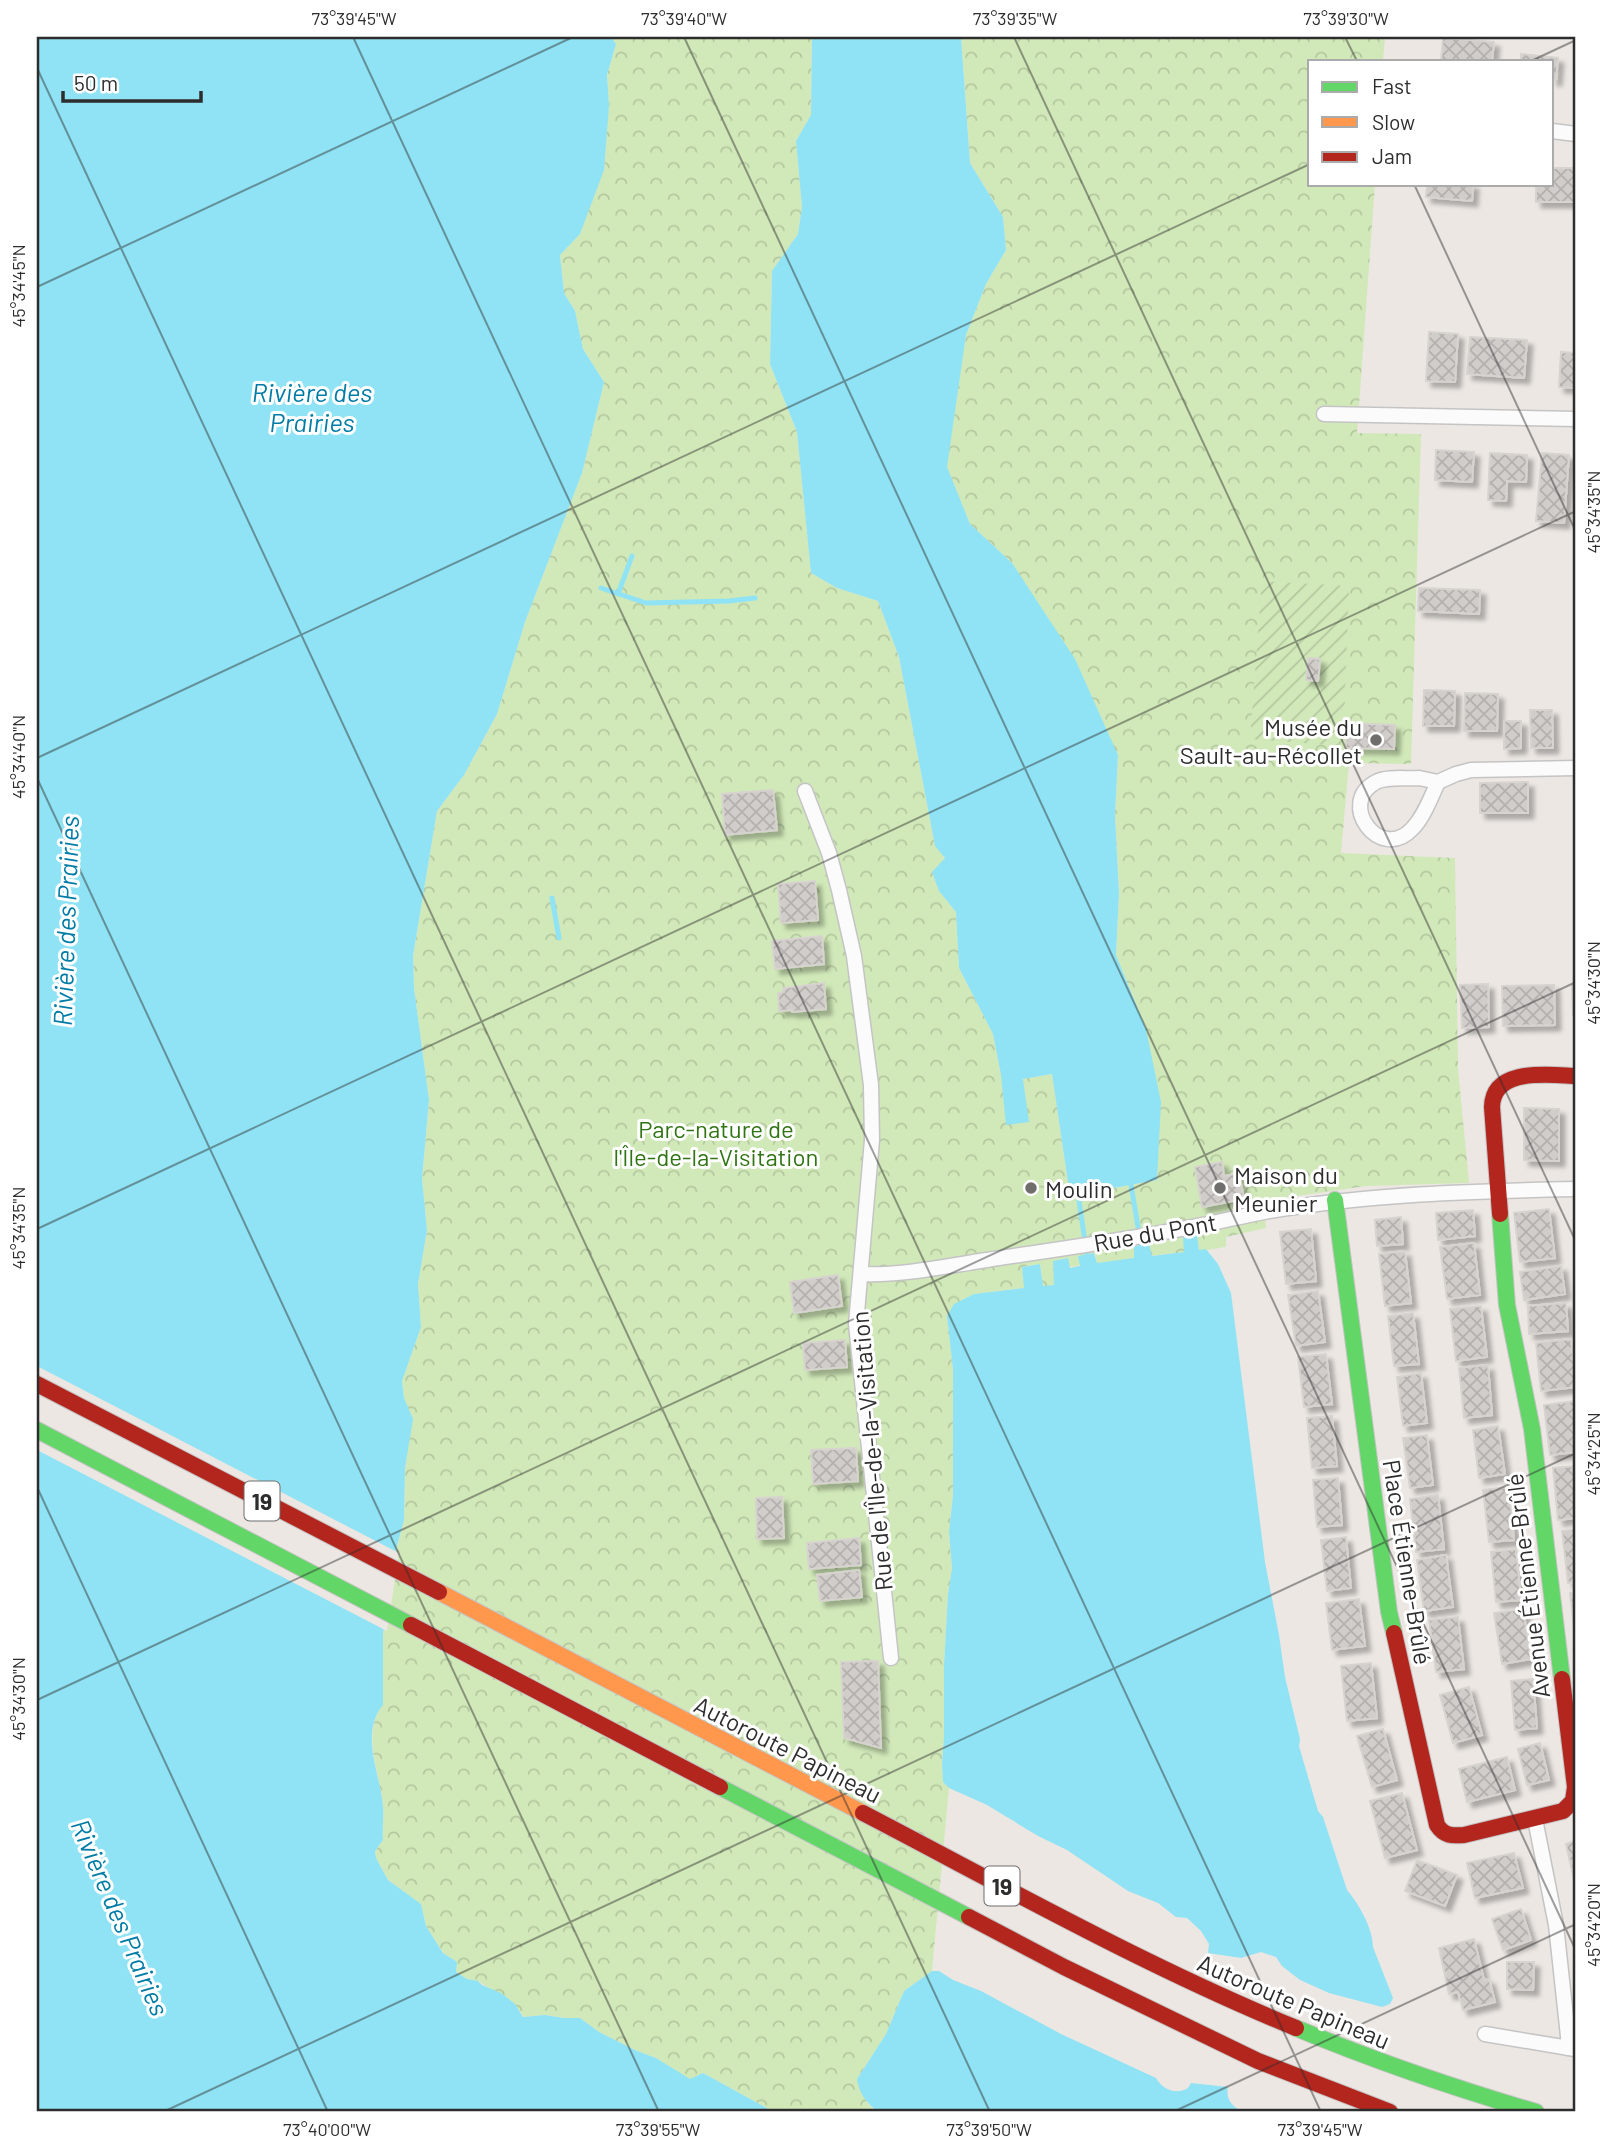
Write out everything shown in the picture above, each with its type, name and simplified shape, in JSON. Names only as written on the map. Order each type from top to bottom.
[{"type":"main road","name":"Avenue Étienne-Brûlé","points":[[1535,1819],[1567,1809],[1574,1801],[1574,1787],[1532,1429],[1507,1305],[1492,1107],[1493,1092],[1505,1080],[1515,1077],[1576,1076]]},
{"type":"main road","name":"Place Étienne-Brûlé","points":[[1335,1200],[1389,1612],[1437,1825],[1443,1833],[1454,1836],[1535,1819]]},
{"type":"main road","name":"Autoroute Papineau","points":[[37,1384],[1109,1942],[1244,2008],[1370,2060],[1536,2112]]},
{"type":"main road","name":"19","points":[[37,1430],[1064,1967],[1258,2061],[1390,2112]]},
{"type":"street","points":[[1554,131],[1576,134]]},
{"type":"street","points":[[1324,414],[1576,419]]},
{"type":"street","points":[[1438,782],[1416,824],[1406,834],[1398,838],[1385,838],[1372,833],[1364,823],[1361,801],[1373,783],[1419,778],[1438,782],[1471,771],[1576,768]]},
{"type":"street","name":"Rue de l'Île-de-la-Visitation","points":[[805,791],[829,853],[839,890],[853,956],[867,1046],[873,1130],[856,1324],[891,1658]]},
{"type":"street","name":"Rue du Pont","points":[[861,1274],[881,1274],[1017,1255],[1195,1227],[1335,1200],[1576,1189]]},
{"type":"street","points":[[1485,2034],[1572,2049],[1568,2036],[1556,1925],[1535,1819]]},
{"type":"green space","name":"Parc-nature de l'Île-de-la-Visitation","points":[[611,37],[812,37],[811,115],[796,141],[802,207],[798,234],[772,271],[770,364],[797,432],[811,573],[837,588],[878,601],[899,657],[935,846],[945,858],[939,891],[956,912],[959,968],[993,1034],[1001,1075],[1023,1079],[1052,1074],[1070,1196],[1157,1180],[1146,1029],[1116,955],[1119,893],[1115,815],[1118,755],[1012,563],[970,524],[946,467],[966,335],[986,284],[1006,250],[1003,217],[970,163],[961,37],[1385,37],[1383,60],[1308,60],[1308,186],[1375,186],[1357,433],[1421,434],[1411,764],[1349,763],[1341,853],[1455,858],[1458,1068],[1469,1183],[1366,1186],[1263,1201],[1266,1228],[1226,1237],[1226,1247],[1199,1251],[1197,1236],[1185,1252],[1151,1256],[1149,1245],[1135,1246],[1135,1258],[1097,1264],[1095,1254],[1084,1263],[1071,1267],[1053,1261],[1055,1285],[1043,1287],[1040,1264],[1022,1267],[1025,1288],[974,1294],[947,1316],[953,1370],[953,1495],[949,1532],[952,1568],[944,1665],[942,1764],[943,1782],[949,1788],[932,1971],[904,1991],[886,2034],[857,2079],[869,2105],[878,2112],[774,2112],[703,2073],[690,2080],[656,2058],[599,2032],[580,2018],[545,2015],[524,2017],[514,2004],[478,1981],[467,1979],[456,1972],[457,1962],[443,1953],[426,1926],[421,1904],[388,1880],[375,1851],[383,1840],[383,1811],[372,1742],[373,1729],[376,1716],[383,1705],[383,1633],[397,1546],[404,1520],[405,1468],[412,1419],[404,1398],[402,1381],[421,1327],[418,1284],[427,1230],[422,1179],[429,1100],[414,988],[413,956],[437,811],[464,775],[497,714],[525,622],[582,473],[604,382],[583,349],[575,311],[564,293],[560,255],[580,234],[609,106],[607,75],[616,44]]},
{"type":"green space","points":[[1262,581],[1349,586],[1343,746],[1250,739]]},
{"type":"water","name":"Rivière des Prairies","points":[[37,37],[611,37],[616,44],[607,75],[609,106],[604,170],[580,234],[560,255],[564,293],[575,311],[583,349],[604,382],[582,473],[525,622],[497,714],[464,775],[437,811],[413,956],[414,988],[429,1100],[422,1179],[427,1230],[418,1284],[421,1327],[402,1381],[404,1398],[413,1419],[405,1468],[404,1520],[397,1546],[383,1633],[383,1705],[376,1716],[373,1729],[373,1755],[383,1811],[383,1840],[375,1851],[388,1880],[421,1904],[426,1926],[443,1953],[457,1962],[456,1972],[501,1993],[515,2004],[523,2017],[545,2015],[580,2018],[599,2032],[656,2058],[690,2079],[703,2073],[774,2112],[37,2112]]},
{"type":"water","points":[[812,37],[961,37],[970,163],[1003,217],[1006,250],[986,284],[966,335],[947,467],[970,524],[1012,563],[1075,659],[1118,755],[1115,815],[1119,893],[1116,955],[1146,1029],[1161,1102],[1157,1180],[1070,1196],[1052,1074],[1023,1079],[1029,1122],[1006,1125],[1001,1075],[993,1034],[959,968],[956,912],[939,891],[932,872],[945,858],[935,846],[899,657],[878,601],[837,588],[811,573],[797,432],[770,364],[772,271],[798,234],[802,207],[796,141],[811,115]]},
{"type":"water","points":[[1197,1235],[1199,1250],[1206,1249],[1218,1264],[1231,1293],[1265,1562],[1285,1677],[1300,1739],[1299,1746],[1318,1811],[1323,1817],[1347,1890],[1368,1925],[1373,1947],[1393,1998],[1390,2004],[1382,2007],[1329,1993],[1300,1980],[1282,1966],[1276,1957],[1261,1952],[1241,1958],[1208,1953],[1209,1944],[1201,1931],[1187,1918],[1176,1917],[1158,1903],[1128,1891],[1067,1850],[987,1805],[949,1788],[943,1782],[944,1665],[952,1568],[949,1532],[953,1495],[953,1370],[947,1316],[954,1304],[974,1294],[1024,1288],[1022,1267],[1040,1264],[1043,1286],[1054,1285],[1053,1261],[1068,1258],[1070,1268],[1080,1266],[1078,1256],[1094,1253],[1097,1263],[1134,1258],[1134,1246],[1149,1244],[1152,1256],[1184,1252],[1183,1237]]},
{"type":"water","points":[[932,1971],[939,1971],[953,1980],[981,1991],[1061,2034],[1156,2078],[1162,2086],[1170,2090],[1183,2090],[1191,2083],[1228,2087],[1231,2102],[1244,2112],[878,2112],[864,2098],[857,2079],[886,2034],[904,1991]]},
{"type":"pier","points":[[37,1366],[399,1553],[387,1631],[37,1450]]},
{"type":"building","points":[[1443,38],[1494,42],[1492,60],[1441,60]]},
{"type":"building","points":[[1521,54],[1558,58],[1556,80],[1554,60],[1521,60]]},
{"type":"building","points":[[1554,168],[1576,168],[1576,202],[1536,202],[1536,186],[1554,186]]},
{"type":"building","points":[[1427,186],[1473,186],[1472,201],[1426,197]]},
{"type":"building","points":[[1429,332],[1458,334],[1455,382],[1426,381]]},
{"type":"building","points":[[1470,337],[1527,340],[1524,378],[1467,374]]},
{"type":"building","points":[[1561,352],[1576,353],[1576,388],[1559,387]]},
{"type":"building","points":[[1436,450],[1474,452],[1472,482],[1435,480]]},
{"type":"building","points":[[1490,453],[1527,455],[1526,482],[1507,481],[1506,501],[1488,500]]},
{"type":"building","points":[[1542,453],[1569,455],[1564,523],[1536,521]]},
{"type":"building","points":[[1419,588],[1480,590],[1479,614],[1418,611]]},
{"type":"building","points":[[1308,658],[1320,659],[1318,681],[1306,680]]},
{"type":"building","points":[[1424,690],[1455,691],[1454,726],[1423,726]]},
{"type":"building","points":[[1465,693],[1498,694],[1497,731],[1464,731]]},
{"type":"building","points":[[1530,710],[1552,710],[1553,748],[1531,748]]},
{"type":"building","points":[[1504,721],[1521,721],[1521,748],[1504,749]]},
{"type":"building","points":[[1346,723],[1395,725],[1394,749],[1346,748]]},
{"type":"building","points":[[1528,782],[1528,813],[1480,813],[1480,783]]},
{"type":"building","points":[[773,790],[777,830],[725,835],[722,794]]},
{"type":"building","points":[[815,881],[818,920],[781,923],[778,884]]},
{"type":"building","points":[[822,936],[824,964],[775,969],[772,941]]},
{"type":"building","points":[[824,983],[826,1009],[779,1011],[778,993],[784,992],[783,988]]},
{"type":"building","points":[[1488,984],[1489,1027],[1462,1028],[1460,985]]},
{"type":"building","points":[[1554,985],[1555,1025],[1503,1026],[1502,986]]},
{"type":"building","points":[[1572,985],[1576,985],[1576,1014],[1573,1015]]},
{"type":"building","points":[[1524,1108],[1559,1109],[1559,1161],[1524,1160]]},
{"type":"building","name":"Maison du Meunier","points":[[1222,1162],[1224,1176],[1239,1173],[1244,1199],[1202,1207],[1195,1167]]},
{"type":"building","points":[[1549,1209],[1555,1258],[1520,1262],[1514,1213]]},
{"type":"building","points":[[1473,1210],[1475,1236],[1438,1240],[1436,1213]]},
{"type":"building","points":[[1401,1217],[1403,1244],[1377,1246],[1375,1220]]},
{"type":"building","points":[[1311,1229],[1316,1281],[1286,1284],[1280,1232]]},
{"type":"building","points":[[1474,1243],[1480,1295],[1447,1299],[1440,1247]]},
{"type":"building","points":[[1405,1251],[1411,1303],[1385,1306],[1379,1254]]},
{"type":"building","points":[[1561,1266],[1565,1294],[1524,1300],[1520,1272]]},
{"type":"building","points":[[838,1275],[842,1306],[794,1313],[790,1282]]},
{"type":"building","points":[[1318,1291],[1325,1342],[1296,1346],[1288,1295]]},
{"type":"building","points":[[1566,1303],[1568,1331],[1529,1334],[1528,1306]]},
{"type":"building","points":[[1481,1306],[1487,1357],[1456,1361],[1450,1309]]},
{"type":"building","points":[[1413,1313],[1419,1364],[1394,1366],[1388,1316]]},
{"type":"building","points":[[1571,1339],[1576,1387],[1541,1391],[1536,1343]]},
{"type":"building","points":[[845,1340],[847,1367],[805,1370],[803,1343]]},
{"type":"building","points":[[1326,1354],[1332,1404],[1304,1407],[1298,1357]]},
{"type":"building","points":[[1488,1365],[1492,1415],[1464,1418],[1459,1368]]},
{"type":"building","points":[[1421,1373],[1427,1423],[1403,1426],[1397,1377]]},
{"type":"building","points":[[1576,1401],[1576,1452],[1550,1455],[1544,1405]]},
{"type":"building","points":[[1332,1416],[1337,1466],[1312,1468],[1307,1418]]},
{"type":"building","points":[[1498,1426],[1505,1474],[1479,1478],[1473,1430]]},
{"type":"building","points":[[1427,1435],[1433,1485],[1410,1488],[1403,1438]]},
{"type":"building","points":[[856,1448],[858,1481],[813,1484],[811,1450]]},
{"type":"building","points":[[1576,1466],[1576,1518],[1558,1520],[1553,1468]]},
{"type":"building","points":[[1338,1478],[1342,1525],[1317,1527],[1313,1480]]},
{"type":"building","points":[[1509,1487],[1514,1540],[1489,1542],[1483,1490]]},
{"type":"building","points":[[1438,1495],[1444,1549],[1416,1552],[1410,1499]]},
{"type":"building","points":[[782,1497],[784,1538],[757,1539],[756,1498]]},
{"type":"building","points":[[1576,1529],[1576,1582],[1568,1583],[1562,1531]]},
{"type":"building","points":[[1346,1537],[1351,1588],[1327,1591],[1321,1540]]},
{"type":"building","points":[[859,1538],[861,1565],[809,1569],[807,1543]]},
{"type":"building","points":[[1516,1549],[1521,1600],[1496,1602],[1491,1552]]},
{"type":"building","points":[[1446,1555],[1453,1607],[1424,1611],[1417,1560]]},
{"type":"building","points":[[859,1570],[862,1597],[820,1601],[817,1575]]},
{"type":"building","points":[[1576,1592],[1576,1645],[1570,1593]]},
{"type":"building","points":[[1359,1599],[1365,1646],[1332,1650],[1326,1603]]},
{"type":"building","points":[[1523,1609],[1531,1659],[1502,1664],[1494,1613]]},
{"type":"building","points":[[1458,1617],[1464,1669],[1436,1672],[1429,1620]]},
{"type":"building","points":[[878,1661],[881,1748],[844,1738],[841,1662]]},
{"type":"building","points":[[1371,1663],[1377,1718],[1347,1721],[1341,1666]]},
{"type":"building","points":[[1533,1679],[1537,1728],[1515,1730],[1511,1681]]},
{"type":"building","points":[[1469,1687],[1482,1735],[1453,1743],[1440,1695]]},
{"type":"building","points":[[1383,1729],[1397,1780],[1372,1787],[1357,1736]]},
{"type":"building","points":[[1540,1743],[1549,1780],[1527,1785],[1518,1749]]},
{"type":"building","points":[[1507,1757],[1515,1790],[1467,1802],[1459,1769]]},
{"type":"building","points":[[1402,1793],[1417,1850],[1385,1858],[1370,1801]]},
{"type":"building","points":[[1576,1840],[1576,1884],[1575,1884],[1566,1844]]},
{"type":"building","points":[[1514,1853],[1523,1888],[1475,1898],[1467,1863]]},
{"type":"building","points":[[1417,1860],[1457,1875],[1445,1906],[1405,1891]]},
{"type":"building","points":[[1521,1909],[1531,1940],[1503,1950],[1492,1919]]},
{"type":"building","points":[[1474,1939],[1484,1980],[1489,1979],[1495,2002],[1463,2010],[1458,1992],[1449,1994],[1439,1948]]},
{"type":"building","points":[[1507,1962],[1534,1962],[1533,1990],[1507,1989]]},
{"type":"waterway","points":[[618,594],[632,556]]},
{"type":"waterway","points":[[601,588],[646,603],[755,598]]},
{"type":"waterway","points":[[552,898],[559,938]]},
{"type":"waterway","points":[[1131,1185],[1141,1245]]},
{"type":"waterway","points":[[1078,1194],[1087,1255]]},
{"type":"traffic: fast","points":[[1335,1200],[1389,1612],[1394,1633]]},
{"type":"traffic: fast","points":[[1500,1214],[1507,1305],[1532,1429],[1562,1679]]},
{"type":"traffic: fast","points":[[37,1430],[411,1625]]},
{"type":"traffic: fast","points":[[720,1787],[969,1917]]},
{"type":"traffic: fast","points":[[1296,2028],[1355,2052],[1536,2112]]},
{"type":"traffic: slow","points":[[439,1592],[863,1813]]},
{"type":"traffic: jam","points":[[1500,1214],[1492,1107],[1495,1094],[1502,1085],[1524,1076],[1576,1076]]},
{"type":"traffic: jam","points":[[37,1384],[439,1592]]},
{"type":"traffic: jam","points":[[411,1625],[720,1787]]},
{"type":"traffic: jam","points":[[1394,1633],[1437,1825],[1449,1835],[1464,1835],[1563,1811],[1573,1801],[1575,1787],[1562,1679]]},
{"type":"traffic: jam","points":[[863,1813],[1131,1953],[1296,2028]]},
{"type":"traffic: jam","points":[[969,1917],[1064,1967],[1258,2061],[1390,2112]]},
{"type":"place","name":"Musée du Sault-au-Récollet","points":[[1376,740]]},
{"type":"place","name":"Moulin","points":[[1031,1188]]},
{"type":"place","name":"Maison du Meunier","points":[[1220,1188]]}]
